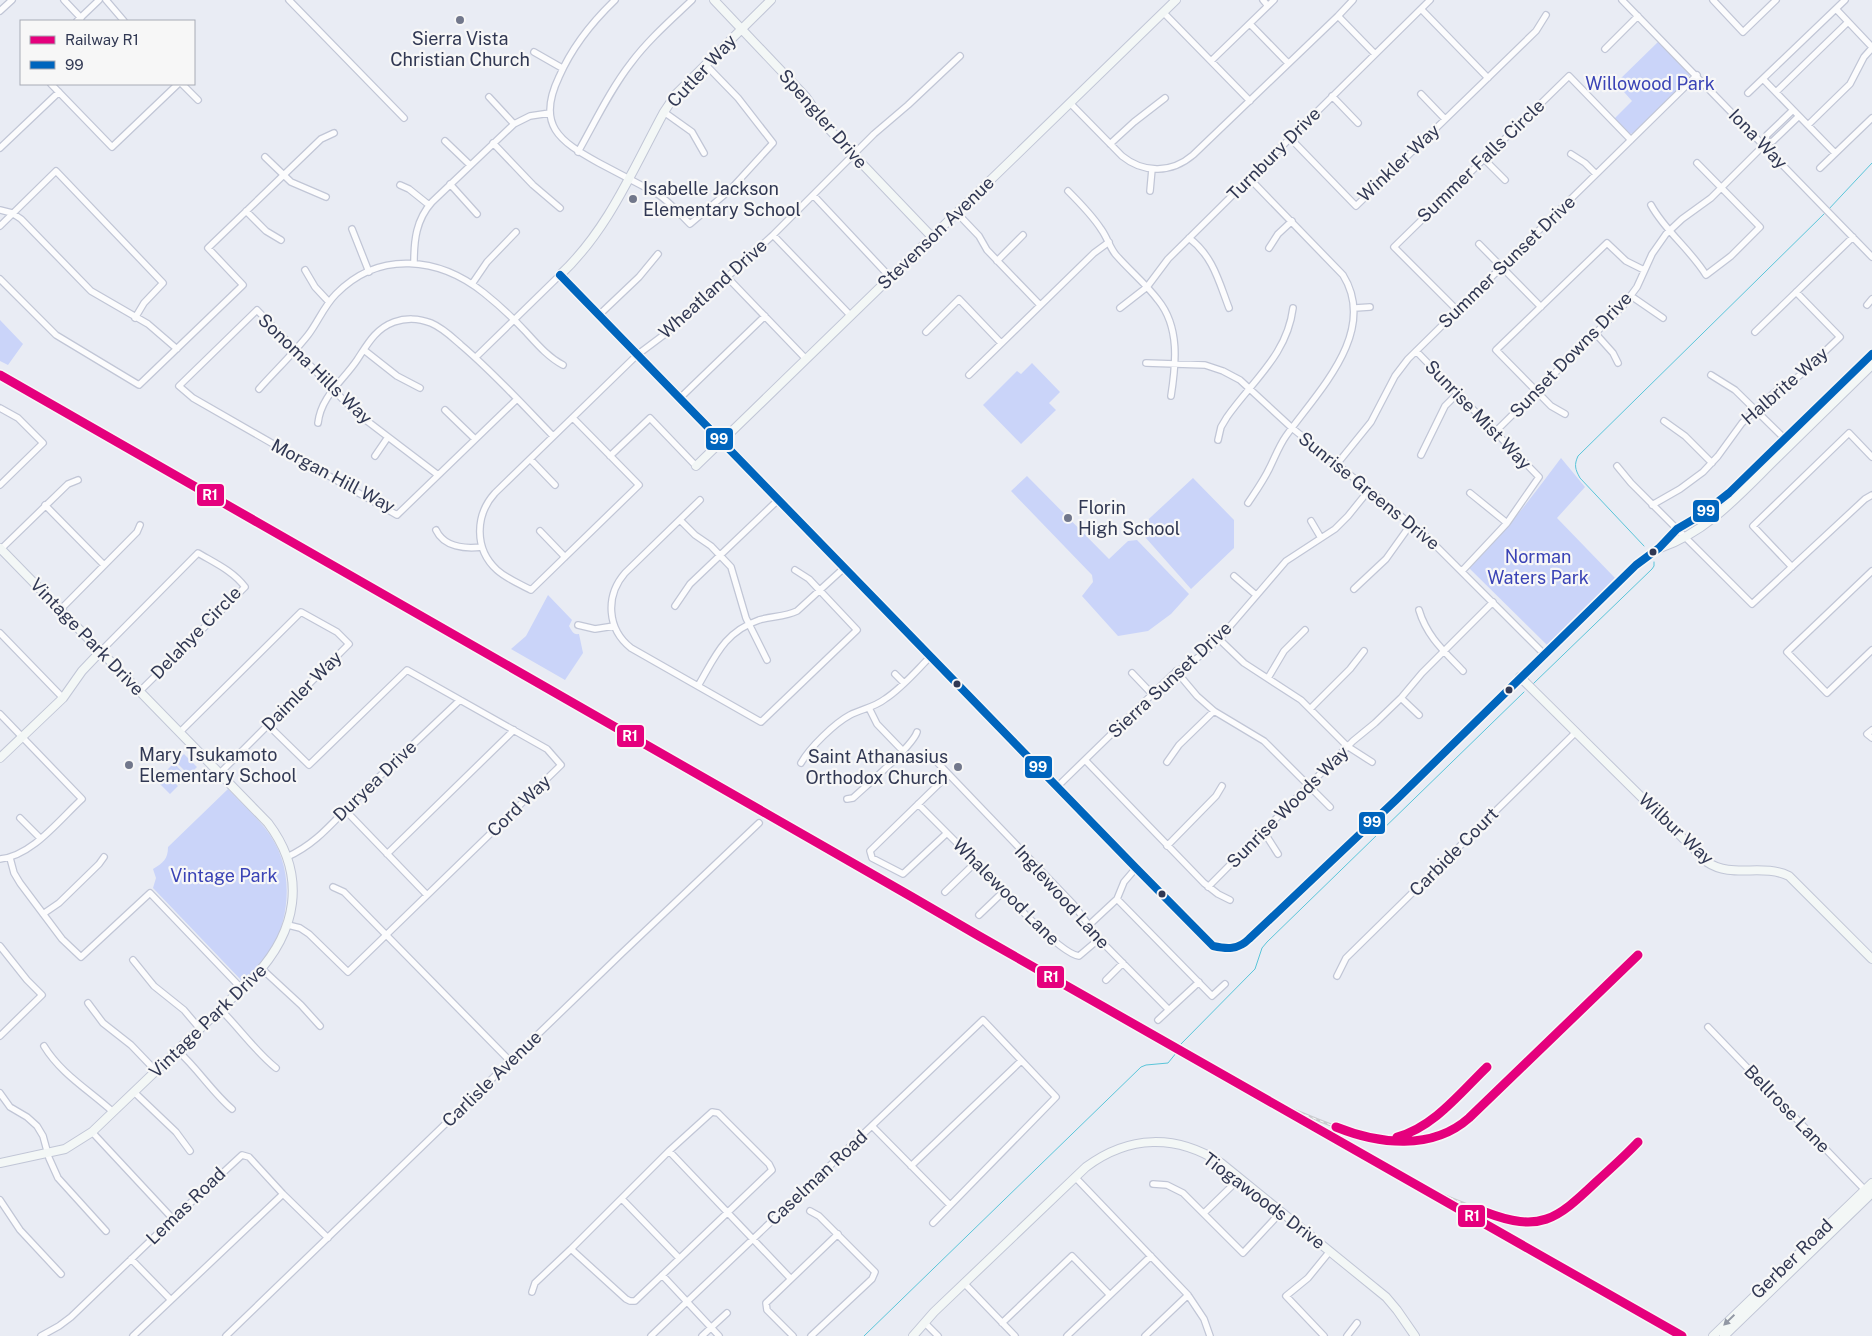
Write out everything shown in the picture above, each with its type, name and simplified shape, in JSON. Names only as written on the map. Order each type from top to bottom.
[{"type":"street","points":[[0,11],[12,0]]},
{"type":"street","points":[[64,0],[79,19],[99,0]]},
{"type":"street","points":[[106,0],[123,20]]},
{"type":"street","points":[[289,0],[404,118]]},
{"type":"street","points":[[614,0],[587,30],[562,68],[551,95],[550,113],[553,125],[558,135],[566,144],[666,200],[690,224],[735,185],[773,143],[738,98],[705,64]]},
{"type":"street","points":[[578,152],[618,81],[632,62],[646,45],[692,0]]},
{"type":"street","name":"Spengler Drive","points":[[714,0],[806,97],[826,126],[932,237]]},
{"type":"street","name":"Cutler Way","points":[[476,357],[580,256],[599,232],[664,112],[676,94],[771,0]]},
{"type":"street","name":"Stevenson Avenue","points":[[696,466],[1176,0]]},
{"type":"street","points":[[1263,0],[1268,6]]},
{"type":"street","points":[[1211,61],[1274,0]]},
{"type":"street","points":[[1070,103],[1131,163],[1152,169],[1167,169],[1185,161],[1354,0]]},
{"type":"street","name":"Turnbury Drive","points":[[1120,308],[1147,287],[1168,259],[1430,0]]},
{"type":"street","name":"Iona Way","points":[[1622,0],[1872,257]]},
{"type":"street","points":[[1713,0],[1743,32],[1776,0]]},
{"type":"street","points":[[1748,93],[1845,0]]},
{"type":"street","points":[[1421,9],[1488,78]]},
{"type":"street","points":[[1808,125],[1850,84],[1860,64],[1872,48],[1836,9]]},
{"type":"street","points":[[1163,12],[1250,100]]},
{"type":"street","name":"Winkler Way","points":[[1290,138],[1356,206],[1536,30],[1546,15]]},
{"type":"street","points":[[1338,16],[1376,54]]},
{"type":"street","points":[[1605,49],[1638,16]]},
{"type":"street","points":[[1776,92],[1848,22]]},
{"type":"street","points":[[1250,24],[1288,63]]},
{"type":"street","points":[[534,52],[562,68]]},
{"type":"street","name":"Wheatland Drive","points":[[482,547],[480,527],[486,506],[496,493],[637,354],[661,337],[774,235],[853,154],[960,56]]},
{"type":"street","name":"Summer Sunset Drive","points":[[1337,464],[1371,422],[1395,376],[1416,351],[1697,75]]},
{"type":"street","name":"Summer Falls Circle","points":[[1457,310],[1394,247],[1484,159],[1569,76],[1631,140]]},
{"type":"street","points":[[1762,79],[1835,153]]},
{"type":"street","points":[[52,85],[112,147],[177,85]]},
{"type":"street","points":[[183,85],[198,100]]},
{"type":"street","points":[[0,148],[59,92]]},
{"type":"street","points":[[1421,94],[1446,119]]},
{"type":"street","points":[[1332,96],[1358,122]]},
{"type":"street","points":[[489,97],[514,124]]},
{"type":"street","points":[[1110,144],[1165,98]]},
{"type":"street","points":[[1764,145],[1767,135],[1793,110]]},
{"type":"street","points":[[664,112],[692,132],[704,153]]},
{"type":"street","points":[[414,263],[417,229],[429,205],[514,124],[530,116],[550,113]]},
{"type":"street","points":[[1764,145],[1773,140],[1799,116]]},
{"type":"street","points":[[1820,168],[1872,118]]},
{"type":"street","points":[[0,279],[56,336],[139,385],[243,285],[208,248],[321,139],[334,133]]},
{"type":"street","points":[[445,141],[470,165]]},
{"type":"street","points":[[493,143],[533,185],[560,208]]},
{"type":"street","name":"Sunset Downs Drive","points":[[1495,432],[1596,334],[1631,296],[1652,254],[1669,231],[1722,187],[1764,145]]},
{"type":"street","points":[[1570,154],[1585,163],[1596,174]]},
{"type":"street","points":[[265,157],[283,176],[295,185],[326,197]]},
{"type":"street","points":[[1484,159],[1505,180]]},
{"type":"street","points":[[1651,205],[1669,231],[1693,256],[1706,275],[1723,263],[1760,227],[1697,162]]},
{"type":"street","points":[[1150,191],[1152,169]]},
{"type":"street","points":[[0,226],[56,171],[163,282],[144,303],[135,318]]},
{"type":"street","points":[[1248,503],[1262,482],[1280,445],[1325,386],[1337,366],[1352,330],[1354,308],[1353,296],[1344,276],[1250,178]]},
{"type":"street","points":[[450,184],[477,214]]},
{"type":"street","points":[[400,185],[409,189],[429,205]]},
{"type":"street","points":[[1068,191],[1092,216],[1117,256],[1160,302],[1170,321],[1174,341],[1175,363],[1171,396]]},
{"type":"street","points":[[814,196],[890,277]]},
{"type":"street","points":[[0,210],[12,213],[31,230],[86,287],[102,299],[157,331],[177,349]]},
{"type":"street","points":[[246,211],[266,231],[281,240]]},
{"type":"street","points":[[957,213],[979,236],[987,250],[1040,305]]},
{"type":"street","points":[[1270,248],[1278,234],[1292,221]]},
{"type":"street","points":[[352,228],[369,272]]},
{"type":"street","points":[[472,284],[487,262],[516,232]]},
{"type":"street","points":[[774,235],[851,316]]},
{"type":"street","points":[[997,261],[1023,235]]},
{"type":"street","points":[[1189,238],[1211,262],[1229,308]]},
{"type":"street","points":[[1755,332],[1853,238]]},
{"type":"street","points":[[969,375],[1094,253],[1109,242]]},
{"type":"street","points":[[1565,414],[1556,409],[1496,350],[1607,243],[1626,261],[1644,270]]},
{"type":"street","points":[[1480,244],[1541,307]]},
{"type":"street","points":[[599,315],[639,276],[658,254]]},
{"type":"street","points":[[259,389],[309,334],[329,302],[345,286],[369,272],[392,265],[414,263],[439,268],[472,284],[514,320],[549,356],[563,365]]},
{"type":"street","points":[[305,270],[315,287],[329,302]]},
{"type":"street","points":[[560,276],[1213,946],[1226,949],[1244,944],[1249,940],[1397,799],[1636,565],[1658,548],[1677,529],[1701,516],[1729,493],[1872,354]]},
{"type":"street","points":[[727,277],[806,359]]},
{"type":"street","name":"Halbrite Way","points":[[1652,504],[1680,489],[1712,463],[1738,427],[1755,410],[1775,392],[1798,376],[1840,337],[1796,292]]},
{"type":"street","points":[[1631,296],[1663,318]]},
{"type":"street","points":[[926,332],[959,299],[1001,343]]},
{"type":"street","points":[[1867,305],[1872,300]]},
{"type":"street","points":[[1354,308],[1370,307]]},
{"type":"street","points":[[1218,440],[1226,417],[1280,349],[1288,332],[1293,308]]},
{"type":"street","name":"Sonoma Hills Way","points":[[179,386],[256,310],[354,411],[438,475]]},
{"type":"street","points":[[680,398],[764,316]]},
{"type":"street","points":[[318,423],[322,403],[347,373],[372,338],[384,327],[399,321],[415,319],[441,328],[476,357],[553,436]]},
{"type":"street","points":[[1596,334],[1613,353],[1618,363]]},
{"type":"street","points":[[364,350],[397,376],[420,388]]},
{"type":"street","name":"Sunrise Mist Way","points":[[1416,351],[1539,477],[1507,523],[1462,570]]},
{"type":"street","name":"Sunrise Greens Drive","points":[[1146,363],[1198,364],[1217,368],[1234,376],[1292,428],[1428,538],[1544,654]]},
{"type":"street","points":[[1658,548],[1686,537],[1705,525],[1734,500],[1872,365]]},
{"type":"street","points":[[1711,375],[1731,386],[1790,445]]},
{"type":"street","name":"Morgan Hill Way","points":[[179,386],[193,398],[398,515],[517,399]]},
{"type":"street","points":[[1421,455],[1445,406],[1458,393]]},
{"type":"street","points":[[0,408],[18,418],[43,443],[0,485]]},
{"type":"street","points":[[445,410],[475,439]]},
{"type":"street","points":[[436,530],[442,539],[454,545],[465,548],[482,547],[497,570],[531,590],[639,485],[572,418]]},
{"type":"street","points":[[610,456],[650,418],[696,466]]},
{"type":"street","points":[[1664,420],[1685,436],[1712,463]]},
{"type":"street","points":[[1792,566],[1753,526],[1849,433],[1872,457]]},
{"type":"street","name":"Sonoma Hills Way","points":[[375,456],[388,437]]},
{"type":"street","points":[[530,459],[555,485]]},
{"type":"street","points":[[1617,466],[1631,483],[1752,604],[1865,499],[1872,495]]},
{"type":"street","points":[[1,549],[68,484],[78,480]]},
{"type":"street","name":"Sierra Sunset Drive","points":[[1057,787],[1176,671],[1200,656],[1219,639],[1286,561],[1321,538],[1348,516],[1369,490]]},
{"type":"street","points":[[1470,493],[1507,523]]},
{"type":"street","points":[[700,500],[619,581],[612,595],[611,605],[614,626],[620,637],[632,648],[761,722],[857,630],[804,575],[794,570]]},
{"type":"street","points":[[675,606],[687,588],[778,500]]},
{"type":"street","points":[[45,505],[104,565]]},
{"type":"street","points":[[680,520],[695,535],[721,555],[733,572],[749,624],[767,660]]},
{"type":"street","points":[[1311,521],[1321,538]]},
{"type":"street","points":[[1354,589],[1386,559],[1411,524]]},
{"type":"street","points":[[60,610],[137,532],[140,525]]},
{"type":"street","points":[[540,531],[565,557]]},
{"type":"street","name":"Vintage Park Drive","points":[[0,1163],[65,1149],[92,1132],[262,969],[276,951],[288,925],[293,890],[287,857],[268,823],[1,549]]},
{"type":"street","name":"Delahye Circle","points":[[101,651],[198,553],[238,578],[245,587],[140,691]]},
{"type":"street","points":[[698,686],[724,642],[738,630],[763,619],[792,613],[801,608],[844,568]]},
{"type":"street","points":[[1872,571],[1787,652],[1827,693],[1872,650]]},
{"type":"street","points":[[1234,576],[1256,595]]},
{"type":"street","name":"Sunrise Woods Way","points":[[1208,887],[1347,746],[1401,698],[1493,602]]},
{"type":"street","points":[[1419,610],[1427,632],[1463,671]]},
{"type":"street","name":"Daimler Way","points":[[180,732],[301,612],[338,632],[349,644],[220,773]]},
{"type":"street","points":[[578,625],[595,629],[614,626]]},
{"type":"street","points":[[1268,678],[1284,651],[1305,630]]},
{"type":"street","points":[[0,633],[63,698]]},
{"type":"street","points":[[1219,639],[1244,663],[1290,691],[1311,708],[1347,746],[1372,762]]},
{"type":"street","points":[[0,758],[63,698],[82,671],[101,651]]},
{"type":"street","points":[[1311,708],[1350,669],[1364,651]]},
{"type":"street","points":[[801,763],[809,751],[840,722],[848,716],[869,708],[886,698],[930,657]]},
{"type":"street","name":"Cord Way","points":[[268,725],[309,765],[407,670],[547,750],[561,765],[348,972],[309,934],[300,928],[288,925]]},
{"type":"street","points":[[1176,671],[1214,711],[1264,741],[1330,807]]},
{"type":"street","points":[[1132,673],[1152,694]]},
{"type":"street","points":[[895,674],[904,683]]},
{"type":"street","name":"Wilbur Way","points":[[1520,677],[1707,862],[1725,871],[1768,870],[1789,876],[1872,959]]},
{"type":"street","points":[[1401,698],[1419,715]]},
{"type":"street","name":"Duryea Drive","points":[[287,857],[313,843],[460,700]]},
{"type":"street","points":[[869,708],[877,724],[903,751]]},
{"type":"street","points":[[1167,762],[1179,744],[1214,711]]},
{"type":"street","points":[[0,714],[82,799],[28,850],[10,858],[0,859]]},
{"type":"street","points":[[387,854],[514,730]]},
{"type":"street","points":[[1872,730],[1867,734],[1872,738]]},
{"type":"street","points":[[848,799],[853,798],[903,751],[915,738],[917,732]]},
{"type":"street","name":"Carbide Court","points":[[1337,976],[1346,958],[1576,732]]},
{"type":"street","points":[[1084,760],[1208,887],[1230,900]]},
{"type":"street","name":"Inglewood Lane","points":[[936,761],[1073,904],[1099,939],[1169,1010]]},
{"type":"street","points":[[947,833],[905,873],[900,873],[872,858],[870,851],[948,775]]},
{"type":"street","points":[[1167,846],[1216,796],[1222,786]]},
{"type":"street","name":"Whalewood Lane","points":[[918,804],[1003,892],[1053,940],[1073,955],[1082,955],[1099,939]]},
{"type":"street","points":[[345,810],[427,895]]},
{"type":"street","points":[[20,818],[40,838]]},
{"type":"street","name":"Carlisle Avenue","points":[[226,1336],[759,823]]},
{"type":"street","points":[[1264,832],[1278,854]]},
{"type":"street","points":[[43,914],[59,903],[104,857]]},
{"type":"street","points":[[10,858],[17,878],[43,914],[62,939],[82,957],[150,893],[242,989]]},
{"type":"street","points":[[945,892],[976,862]]},
{"type":"street","points":[[1088,926],[1117,899],[1124,882],[1136,868]]},
{"type":"street","points":[[333,887],[344,892],[510,1061]]},
{"type":"street","points":[[979,915],[1003,892]]},
{"type":"street","points":[[1117,899],[1212,996],[1225,984]]},
{"type":"street","points":[[0,946],[26,980],[42,995],[0,1035]]},
{"type":"street","points":[[133,960],[154,986],[184,1010],[200,1029]]},
{"type":"street","points":[[1106,980],[1123,963]]},
{"type":"street","points":[[262,969],[301,1005],[320,1026]]},
{"type":"street","points":[[1158,1020],[1199,982]]},
{"type":"street","points":[[88,1003],[103,1023],[131,1045],[156,1071]]},
{"type":"street","points":[[221,1010],[236,1024],[261,1055],[276,1068]]},
{"type":"street","name":"Caselman Road","points":[[652,1336],[751,1239],[983,1020],[1021,1061]]},
{"type":"street","name":"Bellrose Lane","points":[[1708,1028],[1869,1191]]},
{"type":"street","points":[[44,1046],[65,1073],[94,1094],[113,1112]]},
{"type":"street","points":[[178,1050],[232,1110]]},
{"type":"street","points":[[911,1166],[1021,1061],[1056,1098],[932,1223]]},
{"type":"street","points":[[134,1092],[176,1132],[190,1151]]},
{"type":"street","points":[[0,1093],[10,1106],[37,1126],[58,1178],[106,1231]]},
{"type":"street","points":[[532,1292],[535,1283],[712,1112],[718,1113],[769,1164],[772,1170],[634,1301],[630,1301],[572,1248]]},
{"type":"street","points":[[872,1126],[950,1205]]},
{"type":"street","points":[[92,1132],[173,1219]]},
{"type":"street","name":"Tiogawoods Drive","points":[[913,1336],[964,1283],[1095,1160],[1116,1149],[1133,1144],[1156,1142],[1179,1144],[1201,1152],[1221,1163],[1386,1297],[1415,1336]]},
{"type":"street","points":[[670,1151],[728,1211],[751,1239],[791,1279]]},
{"type":"street","name":"Lemas Road","points":[[40,1336],[71,1317],[242,1155],[249,1157],[282,1194],[328,1238]]},
{"type":"street","points":[[1075,1177],[1188,1295],[1199,1309],[1210,1336]]},
{"type":"street","points":[[1204,1213],[1240,1178]]},
{"type":"street","name":"Gerber Road","points":[[1724,1336],[1869,1191],[1872,1183]]},
{"type":"street","points":[[1153,1184],[1167,1185],[1179,1190],[1243,1253],[1282,1212]]},
{"type":"street","name":"Gerber Road","points":[[1713,1336],[1762,1288],[1869,1191]]},
{"type":"street","points":[[133,1336],[282,1194]]},
{"type":"street","points":[[622,1199],[679,1258]]},
{"type":"street","points":[[0,1200],[20,1230],[61,1274]]},
{"type":"street","points":[[810,1211],[819,1216],[838,1234],[873,1269],[875,1276],[811,1336]]},
{"type":"street","points":[[793,1336],[765,1306],[766,1303],[838,1234]]},
{"type":"street","points":[[1324,1336],[1286,1296],[1308,1278],[1330,1251]]},
{"type":"street","points":[[1002,1323],[1072,1256],[1110,1295]]},
{"type":"street","points":[[1067,1336],[1151,1256]]},
{"type":"street","points":[[132,1259],[170,1300]]},
{"type":"street","points":[[662,1275],[719,1336]]},
{"type":"street","points":[[964,1283],[1015,1336]]},
{"type":"street","points":[[1749,1311],[1750,1305],[1760,1295],[1762,1288]]},
{"type":"street","points":[[1145,1336],[1188,1295]]},
{"type":"street","points":[[702,1336],[727,1313]]},
{"type":"street","points":[[925,1323],[938,1336]]},
{"type":"street","points":[[1347,1336],[1357,1323]]},
{"type":"green space","name":"Willowood Park","points":[[1659,41],[1689,73],[1690,79],[1635,133],[1629,134],[1614,119],[1632,101],[1616,83]]},
{"type":"green space","points":[[0,320],[23,344],[8,365],[0,361]]},
{"type":"green space","points":[[1032,363],[1060,392],[1049,403],[1056,410],[1021,444],[983,405],[1017,371],[1021,374]]},
{"type":"green space","name":"Norman Waters Park","points":[[1561,458],[1585,487],[1557,518],[1615,578],[1547,645],[1469,568],[1506,529]]},
{"type":"green space","points":[[1027,476],[1109,559],[1128,541],[1137,540],[1189,594],[1171,614],[1148,631],[1118,636],[1082,596],[1093,582],[1092,575],[1011,491]]},
{"type":"green space","points":[[1193,478],[1234,520],[1234,548],[1191,589],[1138,529]]},
{"type":"green space","points":[[548,595],[572,620],[569,626],[574,633],[579,634],[583,653],[565,680],[511,649],[526,636]]},
{"type":"green space","points":[[184,754],[197,767],[189,775],[176,762]]},
{"type":"green space","points":[[174,763],[187,777],[179,785],[166,771]]},
{"type":"green space","points":[[165,773],[178,786],[170,794],[157,781]]},
{"type":"green space","name":"Vintage Park","points":[[228,789],[261,823],[274,842],[281,856],[287,886],[284,918],[273,948],[264,962],[255,971],[241,980],[153,888],[156,878],[153,869],[164,860],[168,847]]},
{"type":"waterway","points":[[1828,210],[1872,163]]},
{"type":"waterway","points":[[1644,546],[1580,478],[1576,467],[1578,456],[1825,213]]},
{"type":"waterway","points":[[1533,684],[1652,569],[1654,562]]},
{"type":"waterway","points":[[1181,1044],[1255,969],[1262,948],[1267,942],[1524,692]]},
{"type":"waterway","points":[[864,1336],[1141,1067],[1168,1063],[1177,1052]]},
{"type":"railway","points":[[1261,1096],[1337,1127],[1376,1138],[1395,1141],[1415,1141],[1434,1137],[1452,1130],[1469,1118],[1638,955]]},
{"type":"railway","points":[[1394,1137],[1408,1133],[1433,1119],[1487,1067]]},
{"type":"railway","points":[[1634,1146],[1638,1142]]},
{"type":"railway","points":[[1406,1178],[1501,1218],[1515,1221],[1541,1221],[1554,1217],[1582,1196]]},
{"type":"rail line","name":"R1","points":[[0,375],[1682,1336]]},
{"type":"rail line","name":"R1","points":[[1336,1127],[1369,1137],[1404,1141],[1422,1140],[1439,1136],[1454,1129],[1469,1118],[1638,955]]},
{"type":"rail line","name":"R1","points":[[1397,1137],[1423,1126],[1457,1098],[1487,1067]]},
{"type":"rail line","name":"R1","points":[[1485,1212],[1520,1222],[1534,1222],[1558,1214],[1570,1206],[1638,1142]]},
{"type":"transit line","name":"99","points":[[560,275],[1213,946],[1228,948],[1245,943],[1397,799],[1636,565],[1659,548],[1677,529],[1701,515],[1729,493],[1872,354]]},
{"type":"place","name":"Sierra Vista Christian Church","points":[[460,20]]},
{"type":"place","name":"Isabelle Jackson Elementary School","points":[[633,199]]},
{"type":"place","name":"Florin High School","points":[[1068,518]]},
{"type":"place","name":"Mary Tsukamoto Elementary School","points":[[129,765]]},
{"type":"place","name":"Saint Athanasius Orthodox Church","points":[[958,767]]}]
